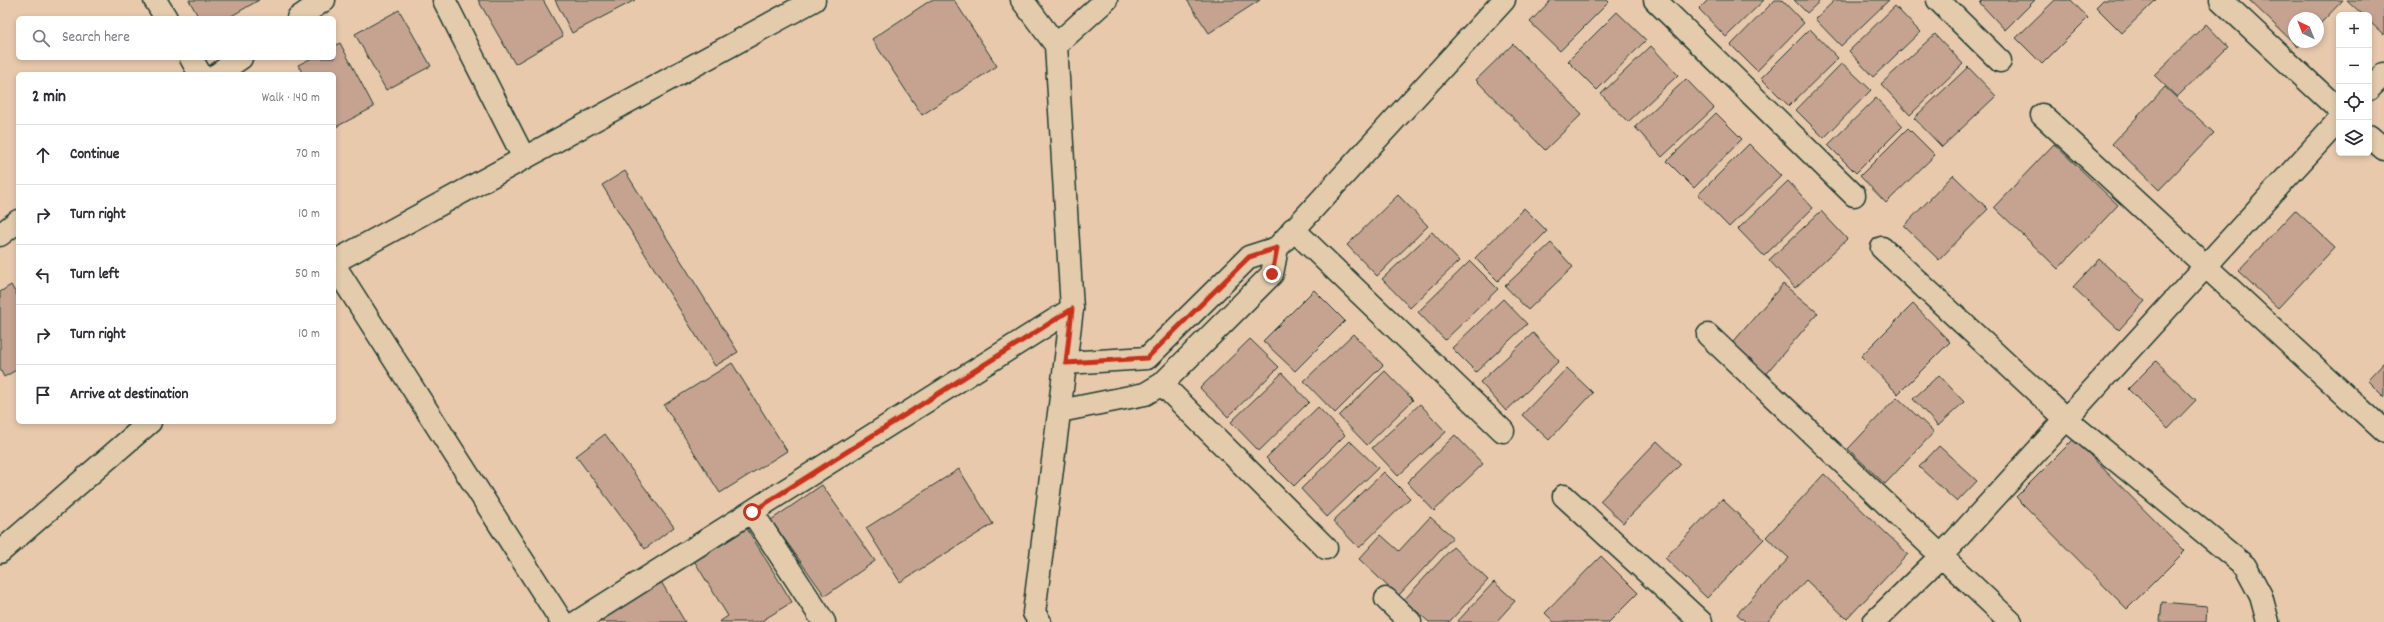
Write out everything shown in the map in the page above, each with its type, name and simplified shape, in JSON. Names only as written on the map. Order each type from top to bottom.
[{"type":"street","points":[[155,0],[165,16]]},
{"type":"street","points":[[301,16],[324,0]]},
{"type":"street","points":[[444,0],[524,158]]},
{"type":"street","points":[[336,262],[814,0]]},
{"type":"street","points":[[1022,0],[1056,45],[1072,309],[1034,613],[1040,622]]},
{"type":"street","points":[[1056,45],[1106,0]]},
{"type":"street","points":[[1060,411],[1145,394],[1162,384],[1272,274],[1277,248],[1293,229],[1504,0]]},
{"type":"street","points":[[1655,0],[1854,195]]},
{"type":"street","points":[[1938,0],[2000,61]]},
{"type":"street","points":[[2221,0],[2336,107]]},
{"type":"street","points":[[192,60],[199,72]]},
{"type":"street","points":[[221,72],[238,60]]},
{"type":"street","points":[[2372,86],[2384,74]]},
{"type":"street","points":[[2042,115],[2384,431]]},
{"type":"street","points":[[1874,622],[1942,555],[2067,420],[2336,123]]},
{"type":"street","points":[[2372,139],[2384,149]]},
{"type":"street","points":[[0,234],[16,222]]},
{"type":"street","points":[[1293,229],[1503,431]]},
{"type":"street","points":[[1066,363],[1147,358],[1249,257],[1277,248]]},
{"type":"street","points":[[1882,248],[2067,420],[2245,566],[2261,596],[2268,622]]},
{"type":"street","points":[[336,266],[562,622]]},
{"type":"street","points":[[577,622],[1072,309]]},
{"type":"street","points":[[1708,335],[2011,622]]},
{"type":"street","points":[[1162,384],[1326,548]]},
{"type":"street","points":[[0,552],[148,424]]},
{"type":"street","points":[[1564,496],[1701,622]]},
{"type":"street","points":[[752,512],[824,622]]},
{"type":"street","points":[[1386,599],[1410,622]]},
{"type":"building","points":[[189,0],[259,0],[231,16],[198,16]]},
{"type":"building","points":[[478,0],[543,0],[563,36],[515,64]]},
{"type":"building","points":[[555,0],[635,0],[572,33]]},
{"type":"building","points":[[931,0],[954,0],[997,66],[922,115],[872,39]]},
{"type":"building","points":[[1187,0],[1260,0],[1209,33]]},
{"type":"building","points":[[1551,0],[1607,0],[1609,2],[1560,51],[1530,22]]},
{"type":"building","points":[[1708,0],[1764,0],[1726,37],[1699,9]]},
{"type":"building","points":[[1775,0],[1782,0],[1804,23],[1757,71],[1731,45]]},
{"type":"building","points":[[1794,0],[1821,0],[1807,13]]},
{"type":"building","points":[[1835,0],[1889,0],[1841,46],[1815,19]]},
{"type":"building","points":[[1983,0],[2035,0],[2005,30],[1980,3]]},
{"type":"building","points":[[2055,0],[2071,0],[2088,18],[2042,64],[2016,38]]},
{"type":"building","points":[[2103,0],[2156,0],[2122,33],[2096,7]]},
{"type":"building","points":[[2249,0],[2343,0],[2324,20],[2324,12],[2288,12],[2288,37]]},
{"type":"building","points":[[2347,0],[2384,0],[2384,35],[2372,24],[2372,12],[2360,12]]},
{"type":"building","points":[[1895,6],[1920,32],[1873,77],[1849,51]]},
{"type":"building","points":[[399,10],[431,66],[386,90],[355,34]]},
{"type":"building","points":[[1617,12],[1646,40],[1597,90],[1568,61]]},
{"type":"building","points":[[2206,24],[2228,47],[2177,97],[2154,75]]},
{"type":"building","points":[[1810,29],[1838,58],[1789,106],[1761,78]]},
{"type":"building","points":[[1935,34],[1963,64],[1910,115],[1881,84]]},
{"type":"building","points":[[340,43],[374,107],[336,127],[336,72],[302,72],[298,65],[308,60],[336,60],[336,45]]},
{"type":"building","points":[[1513,44],[1582,114],[1545,150],[1476,80]]},
{"type":"building","points":[[1651,46],[1678,75],[1628,122],[1601,94]]},
{"type":"building","points":[[1842,63],[1871,90],[1824,138],[1796,110]]},
{"type":"building","points":[[1968,67],[1996,96],[1942,147],[1914,118]]},
{"type":"building","points":[[1686,79],[1714,108],[1662,157],[1635,127]]},
{"type":"building","points":[[2165,87],[2214,133],[2159,190],[2112,144]]},
{"type":"building","points":[[1876,98],[1903,126],[1856,173],[1828,145]]},
{"type":"building","points":[[1716,113],[1742,139],[1694,188],[1667,161]]},
{"type":"building","points":[[1908,128],[1935,155],[1886,203],[1860,176]]},
{"type":"building","points":[[1749,144],[1781,176],[1729,227],[1698,195]]},
{"type":"building","points":[[2054,144],[2118,205],[2058,269],[1994,207]]},
{"type":"building","points":[[625,171],[738,352],[715,366],[602,185]]},
{"type":"building","points":[[1953,175],[1988,209],[1939,260],[1904,226]]},
{"type":"building","points":[[1788,181],[1813,208],[1764,256],[1738,229]]},
{"type":"building","points":[[1398,195],[1428,226],[1377,276],[1347,245]]},
{"type":"building","points":[[1524,208],[1547,231],[1498,281],[1475,258]]},
{"type":"building","points":[[2295,210],[2335,247],[2278,308],[2238,271]]},
{"type":"building","points":[[1821,211],[1847,239],[1795,288],[1769,260]]},
{"type":"building","points":[[1432,232],[1459,261],[1410,308],[1382,279]]},
{"type":"building","points":[[1551,243],[1573,267],[1528,310],[1505,286]]},
{"type":"building","points":[[2099,259],[2145,301],[2119,330],[2073,287]]},
{"type":"building","points":[[1470,261],[1498,289],[1445,340],[1418,312]]},
{"type":"building","points":[[1783,284],[1818,313],[1763,377],[1728,348]]},
{"type":"building","points":[[11,285],[16,294],[16,370],[4,377],[0,369],[0,292]]},
{"type":"building","points":[[1314,290],[1345,321],[1295,371],[1263,341]]},
{"type":"building","points":[[1503,299],[1527,324],[1476,372],[1452,348]]},
{"type":"building","points":[[1913,304],[1950,342],[1898,394],[1861,356]]},
{"type":"building","points":[[1533,333],[1559,361],[1506,411],[1480,382]]},
{"type":"building","points":[[1353,334],[1383,365],[1335,413],[1304,381]]},
{"type":"building","points":[[1250,339],[1279,367],[1228,417],[1200,388]]},
{"type":"building","points":[[2156,361],[2196,400],[2168,429],[2128,389]]},
{"type":"building","points":[[2384,362],[2384,397],[2367,380]]},
{"type":"building","points":[[732,363],[787,451],[720,493],[664,405]]},
{"type":"building","points":[[1567,368],[1593,393],[1549,440],[1522,415]]},
{"type":"building","points":[[1385,371],[1413,400],[1367,445],[1339,416]]},
{"type":"building","points":[[1282,373],[1309,402],[1259,451],[1231,422]]},
{"type":"building","points":[[1939,375],[1964,402],[1938,426],[1913,399]]},
{"type":"building","points":[[1897,397],[1934,432],[1885,484],[1848,449]]},
{"type":"building","points":[[1420,404],[1446,432],[1398,476],[1372,448]]},
{"type":"building","points":[[1318,407],[1345,435],[1294,486],[1266,458]]},
{"type":"building","points":[[605,434],[674,527],[645,549],[576,456]]},
{"type":"building","points":[[1455,435],[1483,464],[1434,511],[1407,482]]},
{"type":"building","points":[[2074,439],[2185,551],[2127,609],[2016,497]]},
{"type":"building","points":[[1350,441],[1378,468],[1327,517],[1301,489]]},
{"type":"building","points":[[1657,441],[1681,464],[1623,523],[1600,501]]},
{"type":"building","points":[[1939,446],[1977,481],[1957,502],[1919,467]]},
{"type":"building","points":[[959,469],[993,524],[900,582],[866,528]]},
{"type":"building","points":[[1384,472],[1410,498],[1359,548],[1333,521]]},
{"type":"building","points":[[1824,474],[1908,554],[1847,619],[1806,580],[1767,622],[1746,622],[1737,614],[1789,558],[1766,537]]},
{"type":"building","points":[[822,485],[875,561],[825,596],[771,520]]},
{"type":"building","points":[[1722,499],[1764,539],[1707,598],[1665,558]]},
{"type":"building","points":[[1430,517],[1453,537],[1398,596],[1359,559],[1381,535],[1399,551]]},
{"type":"building","points":[[746,527],[792,602],[760,622],[719,622],[728,616],[693,559]]},
{"type":"building","points":[[1453,547],[1488,580],[1449,622],[1429,622],[1404,600]]},
{"type":"building","points":[[1601,556],[1638,593],[1609,622],[1554,622],[1545,613]]},
{"type":"building","points":[[660,580],[685,622],[597,622]]},
{"type":"building","points":[[1494,582],[1515,601],[1496,622],[1457,622]]},
{"type":"building","points":[[2162,602],[2207,606],[2206,622],[2160,622]]},
{"type":"route","points":[[752,512],[1072,309],[1066,363],[1147,358],[1249,257],[1277,248],[1272,274]]}]
